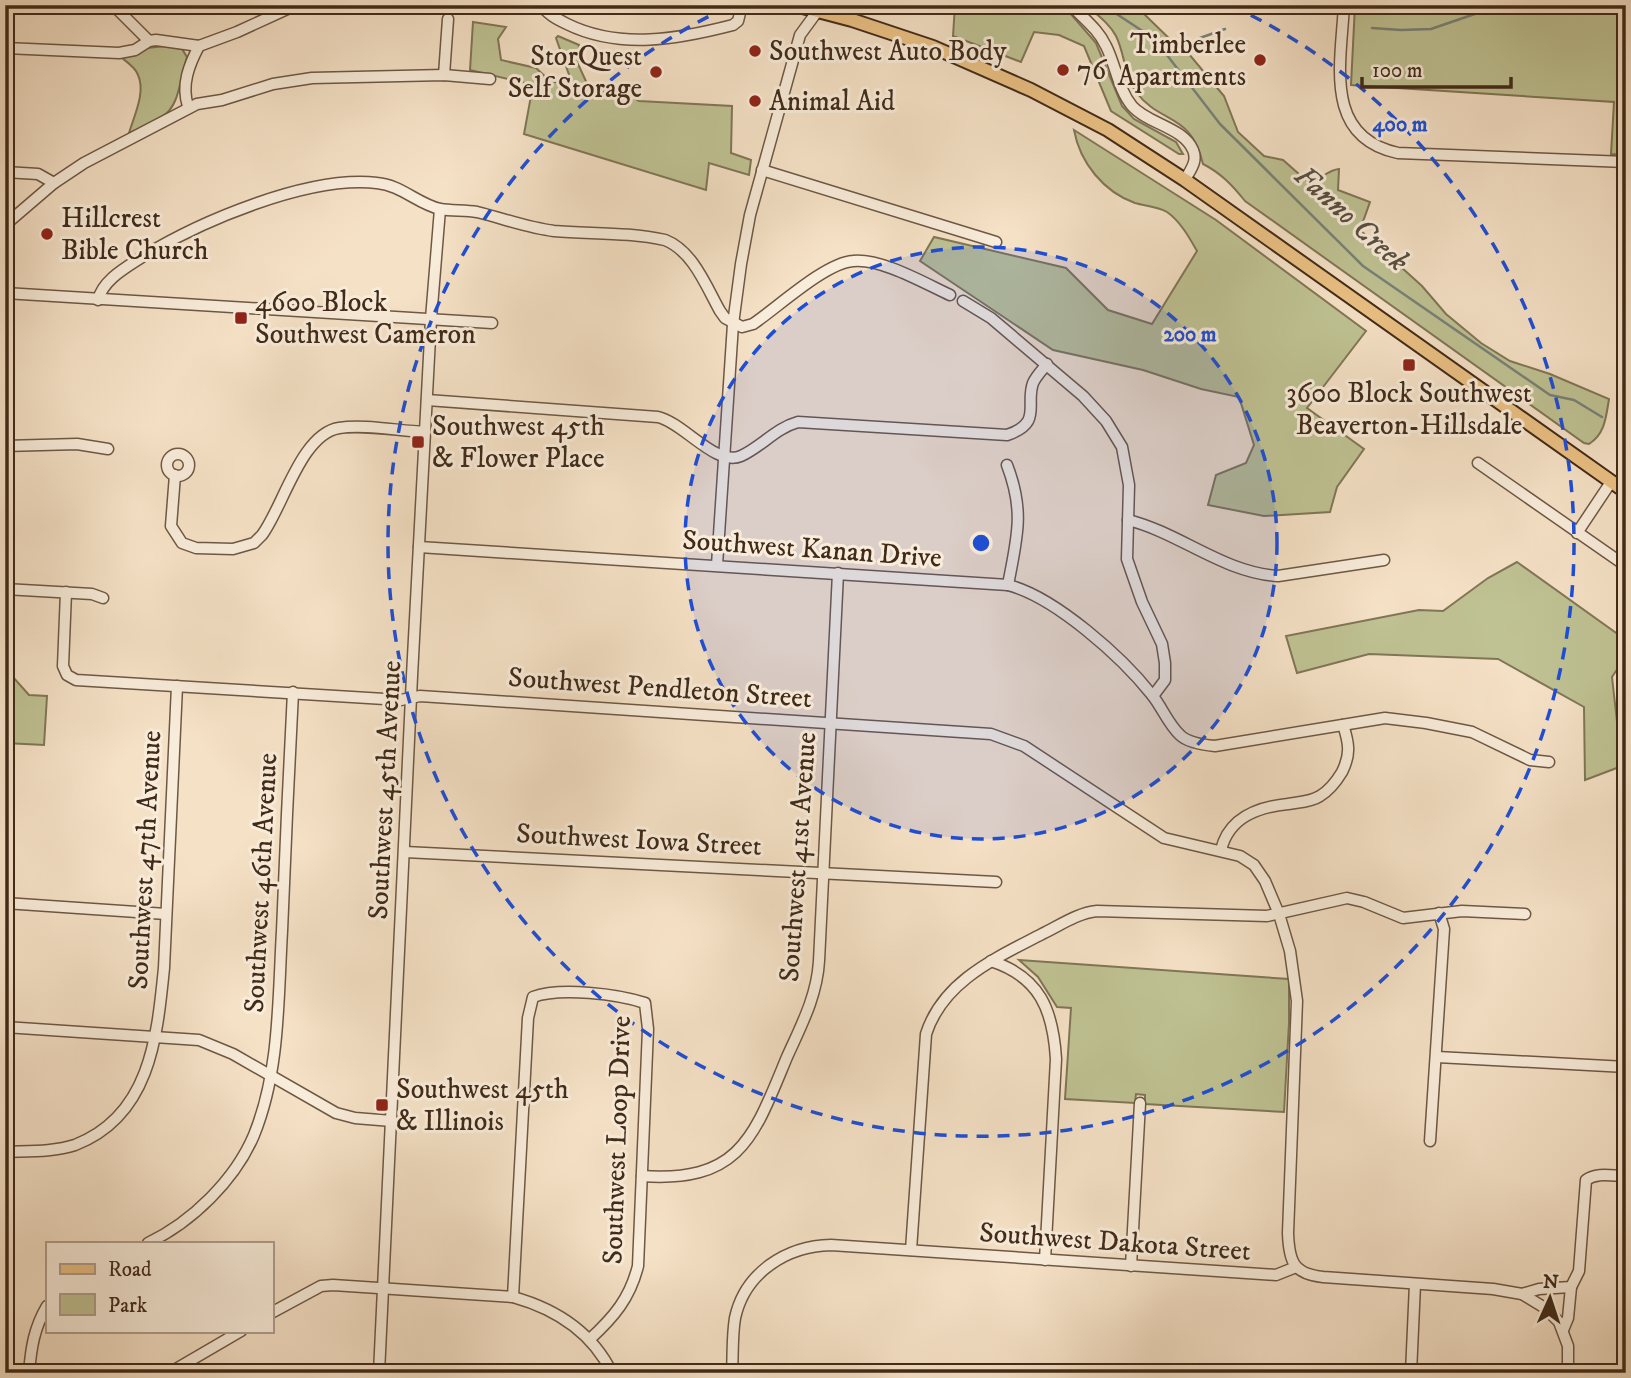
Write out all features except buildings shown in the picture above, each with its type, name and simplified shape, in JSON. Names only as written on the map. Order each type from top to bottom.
[{"type":"main road","points":[[794,5],[820,8],[933,47],[1091,120],[1185,180],[1626,492]]},
{"type":"street","points":[[113,5],[149,41]]},
{"type":"street","points":[[5,48],[119,53],[135,50],[149,41],[156,40],[199,46],[296,5]]},
{"type":"street","points":[[541,5],[545,11],[588,33],[635,41],[658,40],[733,25],[738,21],[742,5]]},
{"type":"street","points":[[1071,5],[1095,28],[1104,41],[1131,105],[1146,118],[1173,131],[1190,145],[1194,163],[1185,180]]},
{"type":"street","points":[[1344,5],[1340,84],[1346,117],[1365,140],[1375,146],[1398,153],[1626,162]]},
{"type":"street","points":[[717,565],[733,324],[741,264],[762,170],[800,35],[820,8]]},
{"type":"street","points":[[444,75],[448,19]]},
{"type":"street","points":[[188,106],[185,85],[199,46]]},
{"type":"street","points":[[5,225],[54,183],[84,163],[172,118],[188,106],[304,79],[444,75],[490,79]]},
{"type":"street","points":[[762,170],[996,242]]},
{"type":"street","points":[[5,172],[38,174],[54,183]]},
{"type":"street","points":[[98,300],[104,285],[172,238],[256,204],[294,193],[329,186],[377,183],[396,187],[440,209],[467,210],[549,230],[665,240],[676,245],[688,256],[720,312],[733,324],[742,327],[752,324],[827,271],[849,261],[871,262],[950,295]]},
{"type":"street","name":"Southwest 45th Avenue","points":[[379,1373],[411,698],[431,319],[440,209]]},
{"type":"street","points":[[5,293],[492,323]]},
{"type":"street","points":[[962,301],[991,318],[1047,364],[1093,405],[1117,437],[1127,465],[1127,559],[1161,643],[1165,663],[1165,680],[1153,696]]},
{"type":"street","points":[[427,400],[658,417],[678,424],[707,448],[725,457],[741,456],[788,425],[798,422],[1007,435],[1021,428],[1031,416],[1033,384],[1047,364]]},
{"type":"street","points":[[175,475],[171,526],[179,541],[195,548],[239,548],[254,544],[262,536],[308,451],[325,433],[348,428],[425,432]]},
{"type":"street","points":[[5,446],[77,444],[107,449]]},
{"type":"street","points":[[1478,463],[1626,566]]},
{"type":"street","points":[[1007,465],[1014,484],[1019,513],[1008,585]]},
{"type":"street","points":[[1577,533],[1611,482]]},
{"type":"street","points":[[1128,520],[1158,530],[1230,565],[1263,575],[1278,576],[1384,561]]},
{"type":"street","name":"Southwest Kanan Drive","points":[[419,547],[1008,585],[1026,591],[1058,610],[1111,649],[1153,696],[1180,735],[1188,740],[1209,746],[1385,718],[1456,728],[1479,735],[1534,762],[1549,762]]},
{"type":"street","name":"Southwest 41st Avenue","points":[[642,1176],[681,1176],[701,1171],[736,1152],[754,1132],[809,1008],[816,985],[838,573]]},
{"type":"street","points":[[5,589],[92,594],[103,598]]},
{"type":"street","name":"Southwest Pendleton Street","points":[[66,592],[63,666],[67,675],[76,680],[401,700],[420,696],[982,733],[1005,737],[1035,752],[1164,838],[1240,856],[1257,869],[1279,914],[1290,951],[1297,1001],[1288,1233],[1291,1258],[1296,1267]]},
{"type":"street","name":"Southwest 47th Avenue","points":[[5,1152],[73,1145],[94,1135],[114,1121],[137,1093],[146,1072],[164,968],[177,686]]},
{"type":"street","name":"Southwest 46th Avenue","points":[[150,1242],[195,1212],[221,1185],[240,1159],[253,1136],[271,1075],[278,1012],[293,692]]},
{"type":"street","points":[[1221,850],[1230,830],[1249,814],[1268,806],[1312,800],[1330,788],[1343,770],[1350,752],[1343,725]]},
{"type":"street","name":"Southwest Iowa Street","points":[[405,852],[996,882]]},
{"type":"street","points":[[911,1250],[926,1034],[931,1020],[957,985],[991,961],[1087,912],[1267,916],[1347,898],[1403,918],[1462,911],[1525,914]]},
{"type":"street","points":[[5,903],[166,914]]},
{"type":"street","points":[[1430,1141],[1444,929],[1439,913]]},
{"type":"street","points":[[991,961],[1019,973],[1034,988],[1047,1010],[1053,1030],[1056,1059],[1045,1260]]},
{"type":"street","name":"Southwest Loop Drive","points":[[513,1297],[528,1018],[533,997],[554,993],[614,995],[645,1003],[648,1029],[638,1266],[628,1296],[618,1311],[590,1339]]},
{"type":"street","points":[[5,1027],[154,1036],[206,1042],[271,1075],[336,1113],[355,1118],[392,1121]]},
{"type":"street","points":[[1437,1057],[1626,1067]]},
{"type":"street","points":[[1131,1266],[1140,1103]]},
{"type":"street","points":[[1568,1373],[1568,1346],[1563,1330],[1568,1318],[1571,1287],[1579,1271],[1584,1190],[1588,1178],[1599,1175],[1626,1176]]},
{"type":"street","name":"Southwest Dakota Street","points":[[732,1373],[735,1320],[741,1301],[758,1274],[777,1259],[799,1249],[819,1245],[1276,1275],[1296,1267],[1316,1276],[1493,1289],[1522,1294],[1554,1316],[1563,1330]]},
{"type":"street","points":[[1411,1373],[1415,1284]]},
{"type":"street","points":[[273,1312],[321,1286],[513,1297],[561,1316],[590,1339],[612,1373]]},
{"type":"street","points":[[1522,1294],[1539,1289],[1571,1287]]},
{"type":"street","points":[[29,1373],[36,1326],[46,1308]]},
{"type":"street","points":[[169,1373],[239,1332]]},
{"type":"green space","points":[[955,5],[1063,5],[1096,43],[1122,106],[1134,119],[1176,142],[1183,154],[1111,111],[1084,46],[1059,35],[1034,32],[1021,62],[953,36]]},
{"type":"green space","points":[[1086,5],[1133,5],[1142,12],[1180,49],[1189,54],[1224,96],[1238,132],[1264,156],[1283,160],[1308,182],[1339,169],[1338,190],[1370,202],[1360,230],[1422,286],[1446,314],[1481,343],[1510,361],[1550,374],[1609,399],[1604,424],[1594,440],[1589,444],[1584,443],[1245,201],[1226,180],[1203,164],[1198,147],[1183,127],[1155,110],[1136,92],[1129,79],[1116,36]]},
{"type":"green space","points":[[1355,5],[1626,5],[1626,155],[1611,154],[1614,102],[1351,85]]},
{"type":"green space","points":[[473,22],[506,27],[498,39],[501,60],[536,68],[550,81],[573,86],[556,38],[558,36],[579,45],[578,64],[590,90],[625,93],[639,101],[732,106],[731,153],[751,160],[749,175],[709,163],[706,190],[524,134],[533,85],[470,70]]},
{"type":"green space","points":[[165,46],[182,49],[187,57],[176,98],[167,113],[129,133],[141,89],[135,70],[122,58],[147,48]]},
{"type":"green space","points":[[1074,130],[1216,220],[1366,331],[1307,408],[1364,449],[1337,487],[1330,512],[1264,516],[1208,505],[1216,475],[1246,463],[1254,445],[1239,397],[1201,389],[1143,370],[1053,350],[920,261],[934,237],[1066,268],[1108,310],[1152,324],[1197,251],[1180,225],[1167,212],[1135,203],[1113,192],[1104,184],[1088,165]]},
{"type":"green space","points":[[1517,562],[1626,640],[1626,656],[1612,677],[1622,766],[1585,780],[1584,707],[1498,659],[1369,654],[1297,673],[1286,636],[1419,610],[1443,611],[1488,578]]},
{"type":"green space","points":[[5,645],[14,646],[12,676],[29,695],[47,696],[44,745],[5,743]]},
{"type":"green space","points":[[1019,960],[1289,979],[1284,1112],[1145,1104],[1145,1095],[1136,1094],[1135,1103],[1065,1099],[1071,1008],[1057,1007],[1038,977]]},
{"type":"waterway","points":[[1372,28],[1431,29],[1501,5]]},
{"type":"waterway","name":"Fanno Creek","points":[[1106,7],[1160,46],[1220,124],[1363,266],[1550,395],[1574,400],[1602,417]]},
{"type":"waterway","points":[[1200,38],[1225,29]]},
{"type":"waterway","points":[[1161,46],[1185,44]]},
{"type":"place","name":"Southwest Auto Body","points":[[755,51]]},
{"type":"place","name":"Timberlee Apartments","points":[[1260,60]]},
{"type":"place","name":"76","points":[[1063,70]]},
{"type":"place","name":"StorQuest Self Storage","points":[[656,72]]},
{"type":"place","name":"Animal Aid","points":[[755,101]]},
{"type":"place","name":"Hillcrest Bible Church","points":[[47,234]]},
{"type":"place","name":"4600 Block Southwest Cameron","points":[[241,318]]},
{"type":"place","name":"3600 Block Southwest Beaverton-Hillsdale","points":[[1409,365]]},
{"type":"place","name":"Southwest 45th & Flower Place","points":[[418,442]]},
{"type":"place","name":"Southwest 45th & Illinois","points":[[382,1105]]}]
